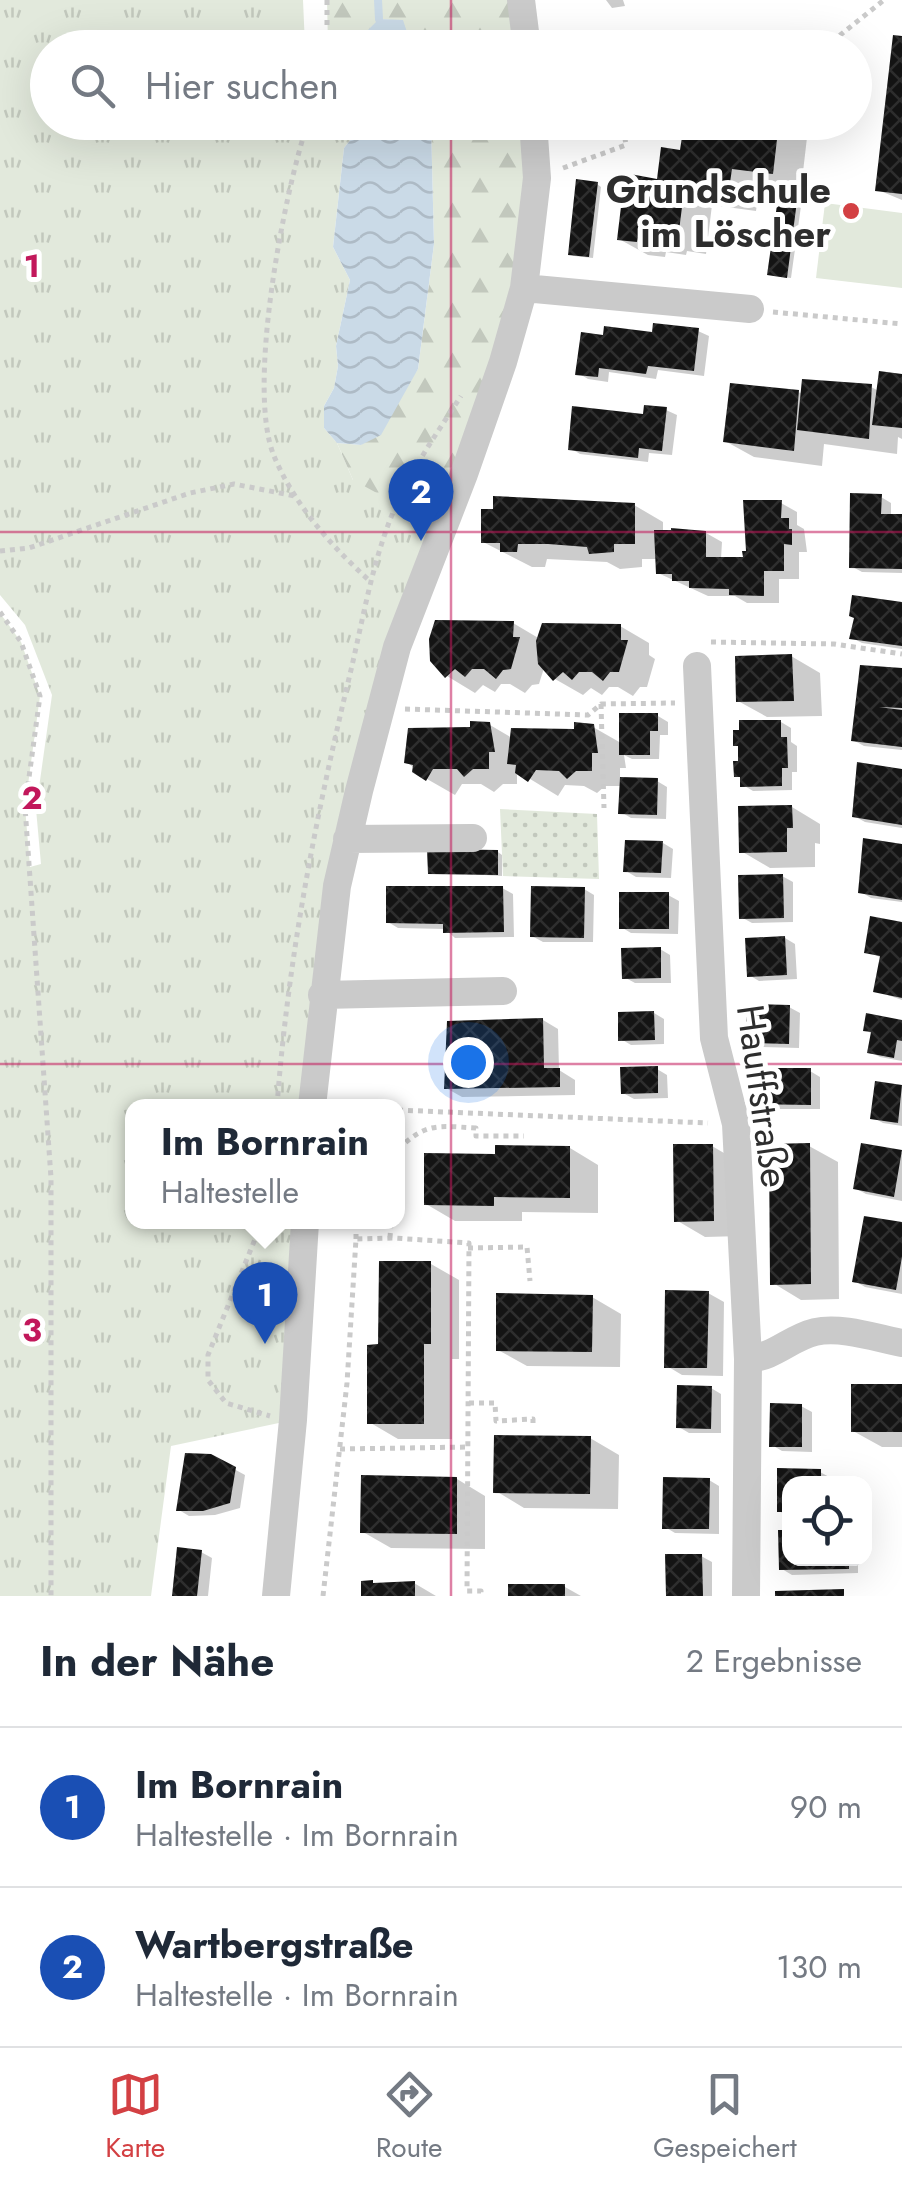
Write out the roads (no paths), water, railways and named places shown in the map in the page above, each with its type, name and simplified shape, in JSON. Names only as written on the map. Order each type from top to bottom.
[{"type":"street","points":[[521,0],[525,30]]},
{"type":"street","points":[[313,1099],[336,886],[397,647],[464,474],[524,288],[537,178],[535,140]]},
{"type":"street","points":[[524,288],[750,309]]},
{"type":"street","name":"Hauffstraße","points":[[696,666],[714,1038],[736,1124],[748,1359],[746,1596]]},
{"type":"street","points":[[348,839],[473,838]]},
{"type":"street","points":[[322,995],[503,990]]},
{"type":"street","points":[[276,1596],[293,1420],[305,1229]]},
{"type":"street","points":[[748,1359],[767,1357],[812,1332],[831,1330],[902,1343]]},
{"type":"water","points":[[379,19],[403,20],[406,30],[368,30]]},
{"type":"water","points":[[350,140],[431,140],[434,244],[418,369],[381,435],[361,445],[337,443],[324,428],[324,406],[334,388],[336,346],[350,280],[333,247],[344,148]]},
{"type":"waterway","points":[[378,0],[379,19]]},
{"type":"place","name":"Grundschule im Löscher","points":[[851,211]]},
{"type":"place","name":"Wartbergstraße","points":[[421,541]]},
{"type":"place","name":"Im Bornrain","points":[[265,1344]]}]
